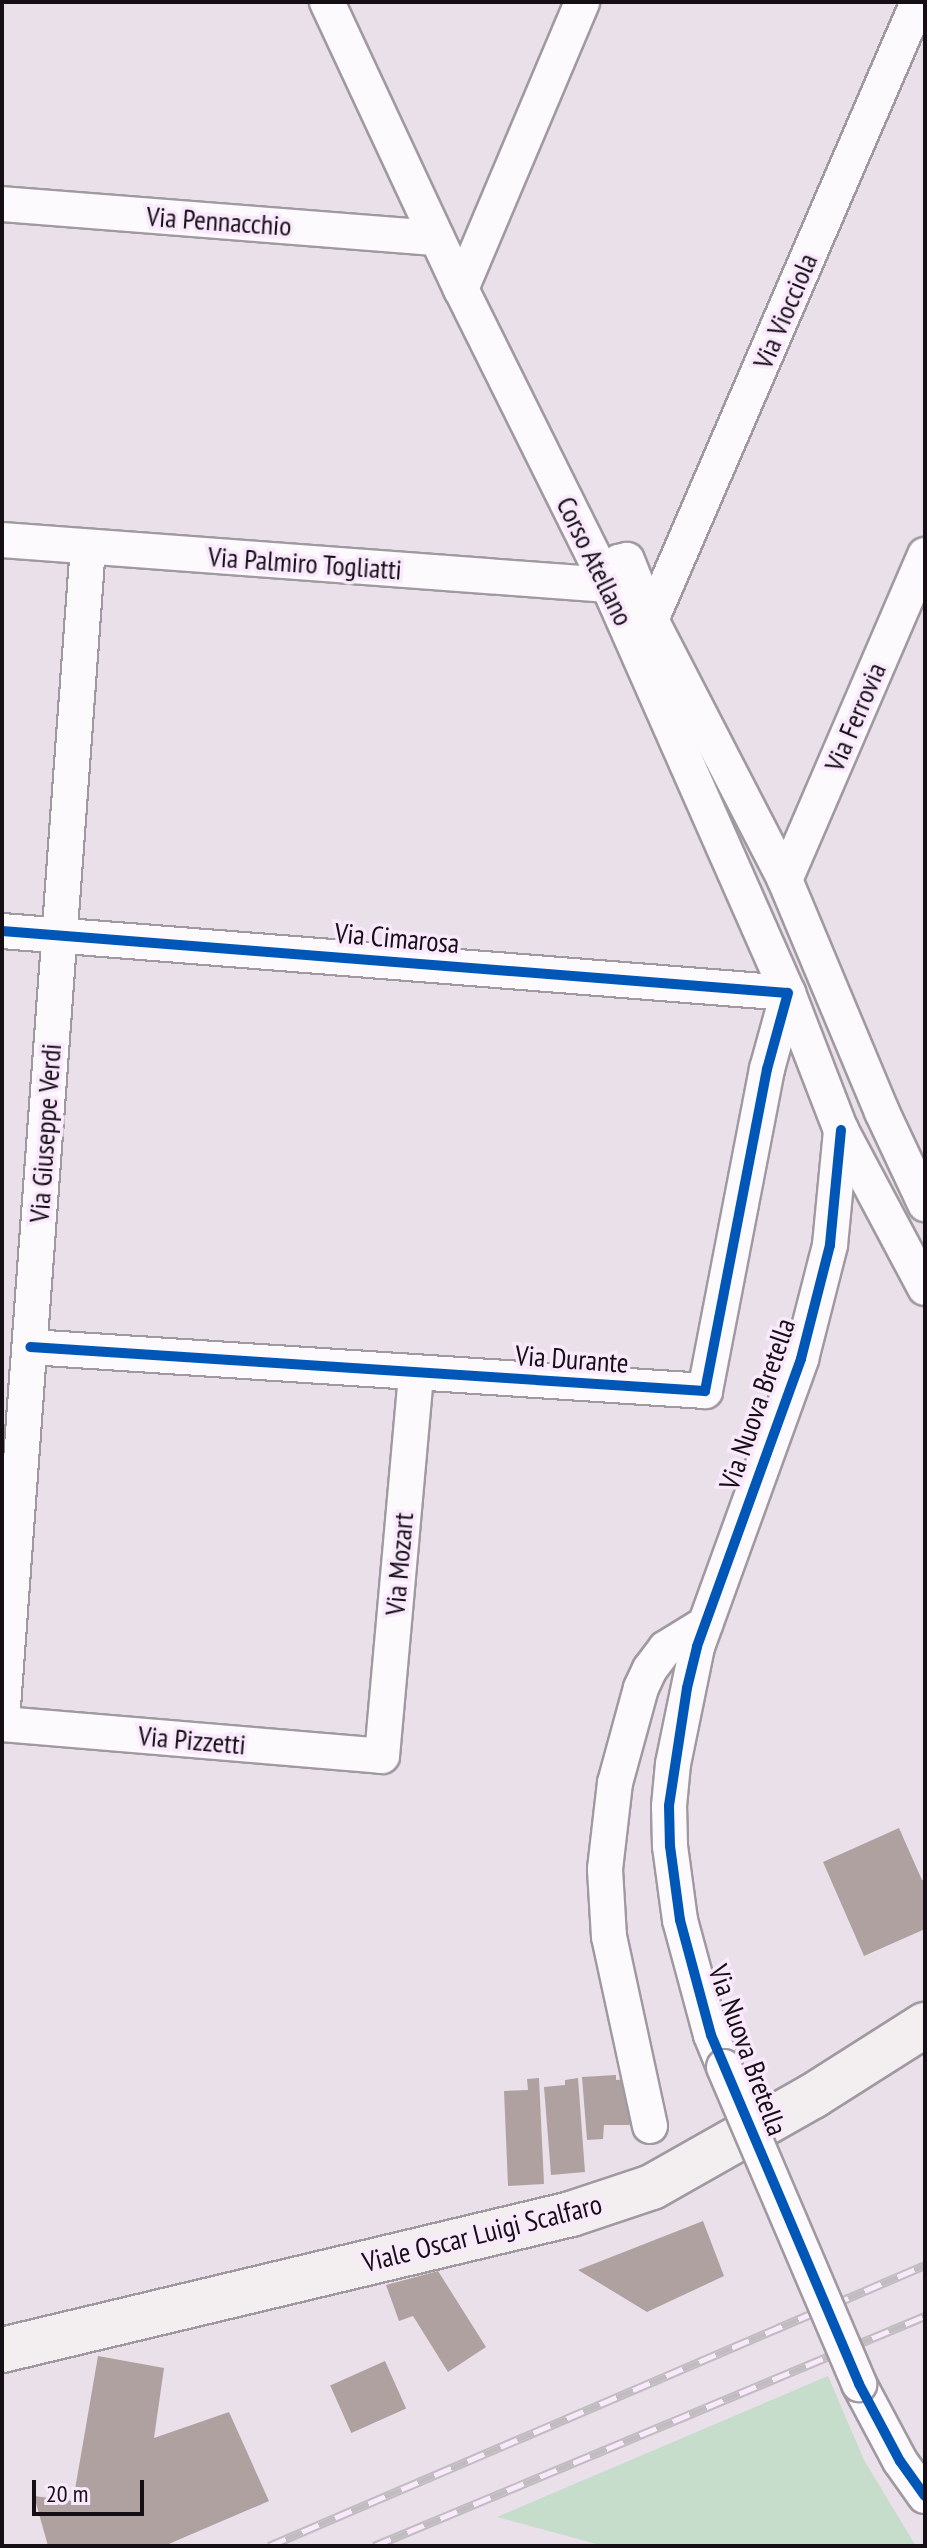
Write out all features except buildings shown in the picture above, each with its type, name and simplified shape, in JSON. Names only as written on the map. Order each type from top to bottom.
[{"type":"street","name":"Corso Atellano","points":[[327,2],[461,289],[608,585],[788,993],[841,1130],[925,1288]]},
{"type":"street","points":[[461,289],[582,2]]},
{"type":"street","name":"Via Viocciola","points":[[651,620],[918,2]]},
{"type":"street","name":"Via Pennacchio","points":[[2,204],[437,238]]},
{"type":"street","name":"Via Palmiro Togliatti","points":[[2,540],[608,585]]},
{"type":"street","name":"Via Giuseppe Verdi","points":[[2,1722],[88,547]]},
{"type":"street","name":"Via Ferrovia","points":[[785,880],[925,555]]},
{"type":"street","points":[[608,585],[612,570],[619,562],[627,560],[651,620],[785,880],[882,1112],[925,1204]]},
{"type":"street","name":"Via Cimarosa","points":[[2,931],[788,993]]},
{"type":"street","name":"Via Durante","points":[[30,1347],[705,1391],[767,1069],[788,993]]},
{"type":"street","name":"Via Nuova Bretella","points":[[841,1130],[830,1245],[801,1359],[705,1624],[687,1688],[669,1806],[670,1833],[680,1920],[711,2035],[859,2384],[900,2461],[925,2496]]},
{"type":"street","name":"Via Mozart","points":[[382,1756],[416,1373]]},
{"type":"street","points":[[650,2126],[609,1937],[605,1869],[615,1783],[641,1688],[666,1648],[705,1624]]},
{"type":"street","name":"Via Pizzetti","points":[[2,1722],[382,1756]]},
{"type":"street","name":"Viale Oscar Luigi Scalfaro","points":[[2,2350],[571,2214],[652,2187],[813,2096],[925,2025]]},
{"type":"green space","points":[[828,2376],[864,2460],[916,2546],[604,2546],[497,2517]]},
{"type":"railway","points":[[269,2546],[925,2265]]},
{"type":"railway","points":[[374,2546],[925,2316]]},
{"type":"cycle path","points":[[2,931],[788,993],[767,1069],[705,1391],[30,1347]]},
{"type":"cycle path","points":[[841,1130],[830,1245],[801,1359],[697,1647],[687,1688],[669,1806],[670,1846],[680,1920],[711,2035],[859,2384],[900,2461],[925,2496]]}]
